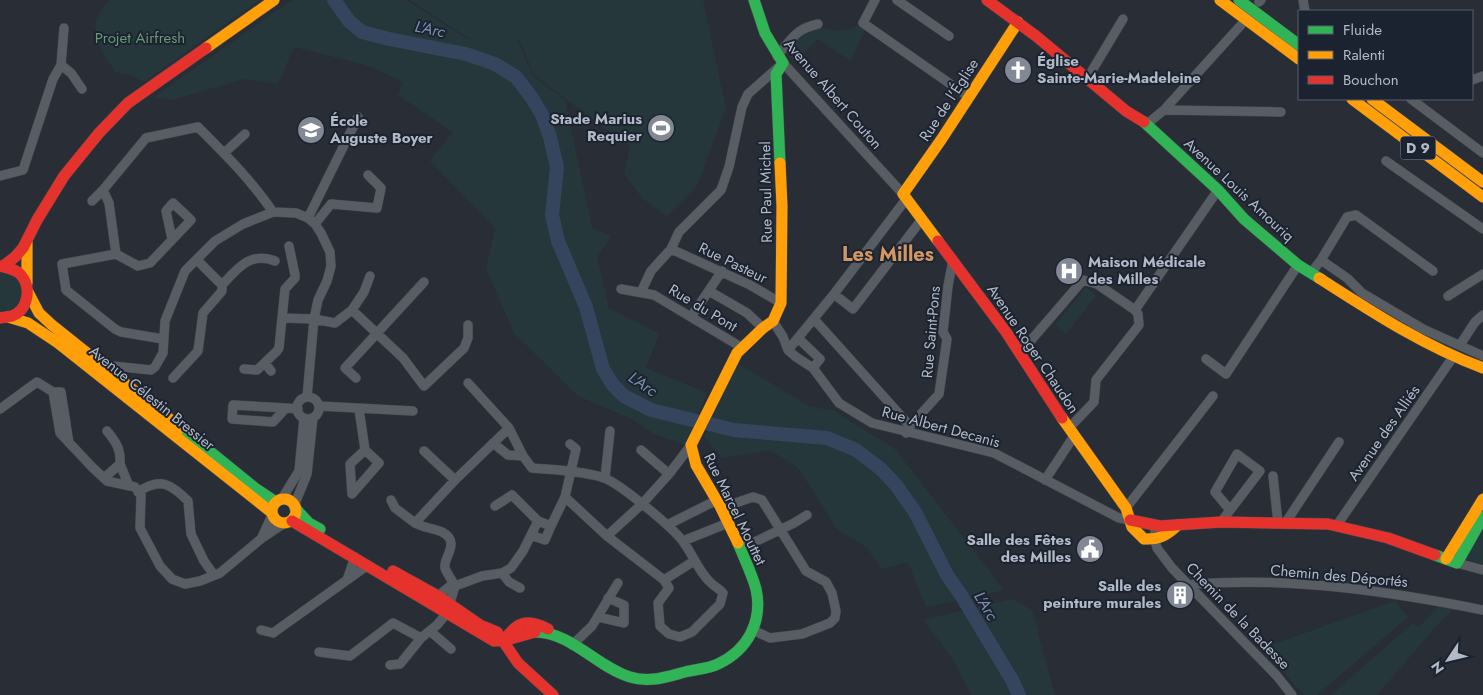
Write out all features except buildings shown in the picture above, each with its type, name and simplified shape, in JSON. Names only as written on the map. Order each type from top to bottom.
[{"type":"main road","points":[[3,318],[19,312],[26,302],[27,243],[34,224],[74,162],[113,118],[135,99],[274,0]]},
{"type":"main road","name":"Avenue Albert Couton","points":[[754,0],[757,15],[774,52],[780,60]]},
{"type":"main road","name":"Avenue Louis Amouriq","points":[[987,0],[1051,48],[1126,111],[1147,124],[1218,190],[1244,219],[1298,265],[1396,328],[1453,357],[1483,368]]},
{"type":"main road","points":[[1220,0],[1298,59]]},
{"type":"main road","points":[[1239,0],[1298,44]]},
{"type":"main road","name":"Rue de l'Église","points":[[905,196],[1018,22]]},
{"type":"main road","name":"Rue Paul Michel","points":[[773,321],[781,303],[782,206],[776,74],[780,60]]},
{"type":"main road","name":"D 9","points":[[1353,100],[1483,196]]},
{"type":"main road","name":"D 9","points":[[1373,100],[1483,182]]},
{"type":"main road","points":[[1399,119],[1453,153],[1483,175]]},
{"type":"main road","name":"Avenue Roger Chaudon","points":[[905,196],[1020,353],[1072,432],[1126,508],[1132,527],[1144,539],[1159,540]]},
{"type":"main road","points":[[1,266],[16,258],[27,243]]},
{"type":"main road","points":[[1,266],[12,268],[22,275],[27,288]]},
{"type":"main road","name":"Avenue Célestin Bressier","points":[[27,288],[38,313],[255,488],[275,507]]},
{"type":"main road","name":"Avenue Célestin Bressier","points":[[3,318],[17,318],[58,342],[275,507]]},
{"type":"main road","points":[[693,441],[729,368],[742,347],[773,321]]},
{"type":"main road","name":"Rue Marcel Mouttet","points":[[504,641],[526,632],[540,632],[556,636],[625,675],[641,680],[654,680],[719,663],[734,655],[747,642],[753,630],[758,608],[756,587],[719,504],[694,462],[691,454],[693,441]]},
{"type":"main road","points":[[1451,561],[1483,498]]},
{"type":"main road","points":[[449,609],[438,596],[309,523],[289,500],[275,507],[276,520],[287,522],[449,609],[486,637],[494,641],[504,641],[518,663],[553,695]]},
{"type":"main road","points":[[287,522],[296,515],[295,507]]},
{"type":"main road","points":[[1451,561],[1483,517]]},
{"type":"main road","points":[[1130,520],[1155,526],[1221,522],[1337,525],[1388,538],[1451,561]]},
{"type":"main road","points":[[1159,540],[1178,525]]},
{"type":"street","points":[[875,0],[863,24],[969,97]]},
{"type":"street","points":[[897,0],[949,36]]},
{"type":"street","points":[[1087,79],[1123,19]]},
{"type":"street","points":[[641,292],[651,271],[671,249],[678,232],[721,190],[729,167],[742,107],[748,94],[780,60],[796,33],[804,27],[818,24]]},
{"type":"street","points":[[1147,124],[1164,110],[1241,25]]},
{"type":"street","points":[[0,176],[23,170],[53,79],[61,65],[64,28]]},
{"type":"street","name":"Avenue Albert Couton","points":[[780,60],[905,196]]},
{"type":"street","points":[[61,65],[71,73],[82,89]]},
{"type":"street","points":[[1414,101],[1483,153]]},
{"type":"street","points":[[1164,110],[1281,112]]},
{"type":"street","points":[[311,221],[358,117]]},
{"type":"street","points":[[92,201],[146,138],[198,127],[264,198],[273,212]]},
{"type":"street","points":[[224,153],[246,134]]},
{"type":"street","points":[[1386,161],[1483,229]]},
{"type":"street","points":[[311,221],[332,204],[377,208],[381,188],[368,175]]},
{"type":"street","points":[[103,190],[109,203],[116,254]]},
{"type":"street","points":[[1135,310],[1218,190]]},
{"type":"street","points":[[773,321],[783,337],[788,350],[834,294],[905,196]]},
{"type":"street","points":[[103,365],[151,370],[155,367],[163,353],[165,321],[185,272],[215,241],[244,224],[273,212],[296,213],[311,221],[322,233],[330,252],[331,266],[318,300],[314,319],[307,397]]},
{"type":"street","points":[[1311,273],[1347,217],[1356,215],[1433,272]]},
{"type":"street","points":[[834,294],[853,309],[922,219]]},
{"type":"street","points":[[163,338],[118,331],[66,290],[62,264],[116,254],[132,264],[143,266],[150,263],[172,239]]},
{"type":"street","points":[[244,369],[257,370],[279,348],[285,289],[295,275],[289,246]]},
{"type":"street","name":"Rue Pasteur","points":[[671,249],[722,271],[781,303]]},
{"type":"street","points":[[173,378],[198,351],[202,313],[222,291],[222,285],[241,264],[266,258],[275,261]]},
{"type":"street","points":[[196,260],[222,285]]},
{"type":"street","name":"Rue Saint-Pons","points":[[908,429],[939,394],[946,339],[943,332],[953,260]]},
{"type":"street","points":[[1321,260],[1348,278],[1362,293],[1424,329],[1483,356]]},
{"type":"street","points":[[1206,359],[1226,374],[1298,265]]},
{"type":"street","points":[[691,317],[722,271]]},
{"type":"street","points":[[1448,296],[1483,274]]},
{"type":"street","points":[[282,318],[314,319],[335,323],[352,310],[364,292],[370,276]]},
{"type":"street","points":[[1020,353],[1083,280],[1097,284],[1138,314],[1139,325],[1096,380],[1094,402],[1072,432],[1045,480]]},
{"type":"street","points":[[356,378],[344,368],[424,282]]},
{"type":"street","name":"Rue du Pont","points":[[621,288],[654,295],[742,347]]},
{"type":"street","points":[[709,291],[746,313],[763,328]]},
{"type":"street","points":[[352,310],[403,358],[424,386],[464,348],[468,338],[468,325]]},
{"type":"street","points":[[1460,345],[1475,322],[1483,315]]},
{"type":"street","points":[[814,319],[908,429]]},
{"type":"street","points":[[798,338],[820,359],[813,368]]},
{"type":"street","name":"Rue Albert Decanis","points":[[788,350],[813,368],[839,403],[872,423],[908,429],[994,453],[1119,518],[1130,520]]},
{"type":"street","name":"Avenue des Alliés","points":[[1337,525],[1453,357]]},
{"type":"street","points":[[265,364],[271,371]]},
{"type":"street","points":[[0,409],[37,382],[53,392],[60,392],[69,443],[108,481],[135,487],[141,495],[140,528],[160,566],[172,579],[185,584],[200,581],[220,573],[262,538],[287,522]]},
{"type":"street","points":[[468,383],[509,428],[523,456],[532,468],[604,478],[642,504],[667,525],[683,541],[694,561],[710,582],[723,593],[720,604],[692,632],[680,637],[669,634],[660,626],[658,603],[669,588],[664,580],[607,536],[565,497]]},
{"type":"street","points":[[1126,508],[1213,396]]},
{"type":"street","points":[[298,409],[301,400],[307,397],[316,400],[319,406],[317,414],[308,418]]},
{"type":"street","points":[[286,408],[273,422],[232,419],[233,405],[286,408],[298,409],[308,418],[307,474],[295,507]]},
{"type":"street","points":[[319,406],[413,411]]},
{"type":"street","points":[[359,409],[365,450],[379,463],[352,494],[350,464],[365,450]]},
{"type":"street","points":[[262,538],[275,507],[298,471],[308,418]]},
{"type":"street","points":[[415,523],[455,480],[509,428]]},
{"type":"street","points":[[604,478],[610,430]]},
{"type":"street","points":[[107,431],[118,444],[121,453],[120,464],[129,486]]},
{"type":"street","points":[[607,536],[642,504],[693,441]]},
{"type":"street","points":[[1282,523],[1339,442]]},
{"type":"street","points":[[493,443],[508,455],[523,456]]},
{"type":"street","points":[[531,535],[545,540],[565,497],[576,449],[570,444]]},
{"type":"street","points":[[641,450],[668,474]]},
{"type":"street","points":[[424,451],[455,480]]},
{"type":"street","points":[[1221,522],[1260,471],[1237,454],[1215,492],[1230,510]]},
{"type":"street","points":[[104,478],[120,464]]},
{"type":"street","points":[[1273,476],[1282,523]]},
{"type":"street","points":[[138,492],[146,486],[167,484],[188,501],[191,534],[204,561],[214,575]]},
{"type":"street","points":[[495,506],[512,495],[538,521],[551,526]]},
{"type":"street","points":[[667,525],[719,504],[753,497],[762,500],[766,504],[806,571],[826,582],[832,594],[836,611],[835,618],[830,623],[802,634],[770,638],[753,630]]},
{"type":"street","points":[[390,665],[400,664],[449,609],[455,586],[445,567],[450,551],[450,542],[442,532],[422,527],[415,523],[395,508],[391,500]]},
{"type":"street","points":[[740,549],[807,515]]},
{"type":"street","points":[[438,596],[450,586],[482,576],[502,573],[512,568],[538,521]]},
{"type":"street","points":[[683,541],[728,523]]},
{"type":"street","name":"Chemin de la Badesse","points":[[1155,526],[1163,556],[1172,568],[1277,676],[1292,695]]},
{"type":"street","points":[[347,580],[355,557]]},
{"type":"street","points":[[664,580],[694,561]]},
{"type":"street","points":[[1451,561],[1483,570]]},
{"type":"street","points":[[261,630],[273,633],[368,565]]},
{"type":"street","points":[[502,573],[509,582],[520,588]]},
{"type":"street","name":"Chemin des Déportés","points":[[1191,586],[1194,584],[1225,582],[1268,582],[1356,588],[1417,597],[1483,610]]},
{"type":"street","points":[[572,645],[592,626],[618,583]]},
{"type":"street","points":[[598,617],[624,624],[624,605],[608,598]]},
{"type":"street","points":[[319,652],[350,656],[393,623],[422,638]]},
{"type":"street","points":[[430,631],[451,649]]},
{"type":"green space","name":"Projet Airfresh","points":[[110,0],[260,0],[144,82],[130,75],[115,72],[99,45],[95,27],[102,9]]},
{"type":"green space","points":[[292,0],[406,0],[467,39],[410,0],[703,0],[726,108],[697,186],[667,216],[642,198],[624,174],[630,147],[534,75],[519,39],[517,39],[533,76],[565,100],[592,228],[611,236],[597,257],[609,308],[659,334],[646,368],[707,393],[686,445],[654,434],[632,419],[578,396],[514,333],[486,269],[495,228],[430,161],[453,132],[398,95],[403,82],[369,66],[294,47],[278,84],[244,79],[172,100],[154,97]]},
{"type":"green space","points":[[860,25],[865,29],[851,61],[818,39],[794,61],[785,52],[806,29],[819,27],[836,31],[847,30]]},
{"type":"green space","points":[[0,271],[10,274],[17,279],[22,293],[16,306],[0,312]]},
{"type":"green space","points":[[1086,287],[1096,296],[1066,334],[1055,325]]},
{"type":"green space","points":[[735,362],[809,406],[834,411],[895,449],[1004,590],[926,607],[908,562],[882,569],[866,547],[838,530],[798,468],[770,450],[723,458],[704,437]]},
{"type":"green space","points":[[1483,530],[1483,564],[1465,559]]},
{"type":"green space","points":[[1013,599],[1032,610],[1055,695],[971,695],[954,661],[923,620]]},
{"type":"green space","points":[[1395,601],[1408,617],[1317,695],[1304,695],[1262,648]]},
{"type":"green space","points":[[1439,606],[1454,609],[1438,624],[1377,695],[1331,695],[1413,623],[1419,627]]},
{"type":"waterway","name":"L'Arc","points":[[334,0],[349,21],[362,32],[466,54],[495,64],[516,77],[542,115],[550,137],[557,167],[552,215],[558,241],[586,307],[603,369],[613,385],[624,396],[651,410],[734,430],[827,438],[856,450],[881,469],[896,485],[915,512],[947,575],[961,595],[1019,695]]},
{"type":"traffic: fast","points":[[754,0],[765,33],[783,63],[776,74],[780,163]]},
{"type":"traffic: fast","points":[[1239,0],[1298,44]]},
{"type":"traffic: fast","points":[[1144,122],[1218,190],[1244,219],[1298,265],[1319,278]]},
{"type":"traffic: fast","points":[[181,428],[255,488],[276,502]]},
{"type":"traffic: fast","points":[[295,508],[309,523],[320,529]]},
{"type":"traffic: fast","points":[[1435,555],[1457,563],[1483,517]]},
{"type":"traffic: fast","points":[[535,632],[560,638],[606,666],[637,679],[658,679],[718,664],[729,658],[745,643],[755,623],[757,612],[756,589],[738,543]]},
{"type":"traffic: slow","points":[[206,48],[274,0]]},
{"type":"traffic: slow","points":[[1220,0],[1298,58]]},
{"type":"traffic: slow","points":[[938,241],[903,194],[941,140],[1018,22]]},
{"type":"traffic: slow","points":[[1353,100],[1483,197]]},
{"type":"traffic: slow","points":[[1373,100],[1483,182]]},
{"type":"traffic: slow","points":[[738,543],[720,506],[696,465],[691,445],[737,353],[773,321],[781,303],[782,206],[780,163]]},
{"type":"traffic: slow","points":[[27,243],[27,283]]},
{"type":"traffic: slow","points":[[1319,278],[1419,339],[1483,368]]},
{"type":"traffic: slow","points":[[28,292],[39,313],[52,325],[181,428]]},
{"type":"traffic: slow","points":[[8,317],[28,323],[58,343],[271,512]]},
{"type":"traffic: slow","points":[[1062,418],[1126,508],[1132,527],[1144,539],[1155,539],[1163,536],[1178,525]]},
{"type":"traffic: slow","points":[[284,499],[293,502],[296,511],[293,520],[284,523],[275,520],[272,511],[275,502],[284,499]]},
{"type":"traffic: slow","points":[[1446,559],[1483,499]]},
{"type":"traffic: jam","points":[[987,0],[1036,36],[1126,111],[1144,122]]},
{"type":"traffic: jam","points":[[3,266],[23,248],[37,220],[64,176],[99,133],[128,103],[206,48]]},
{"type":"traffic: jam","points":[[938,241],[1006,332],[1062,418]]},
{"type":"traffic: jam","points":[[0,266],[19,273],[24,280],[27,292],[27,298],[22,309],[12,316],[0,318]]},
{"type":"traffic: jam","points":[[1130,520],[1160,526],[1221,522],[1328,524],[1388,538],[1435,555]]},
{"type":"traffic: jam","points":[[292,521],[494,641],[506,640],[535,632]]},
{"type":"traffic: jam","points":[[393,571],[438,596],[480,625],[497,632],[518,663],[553,695]]},
{"type":"traffic: jam","points":[[504,641],[513,630],[523,624],[534,624],[548,629]]},
{"type":"place","name":"Église Sainte-Marie-Madeleine","points":[[1018,70]]},
{"type":"place","name":"Stade Marius Requier","points":[[661,128]]},
{"type":"place","name":"École Auguste Boyer","points":[[311,130]]},
{"type":"place","name":"Maison Médicale des Milles","points":[[1069,271]]},
{"type":"place","name":"Salle des Fêtes des Milles","points":[[1090,549]]},
{"type":"place","name":"Salle des peinture murales","points":[[1180,595]]},
{"type":"district","name":"Les Milles","points":[[888,254]]}]
